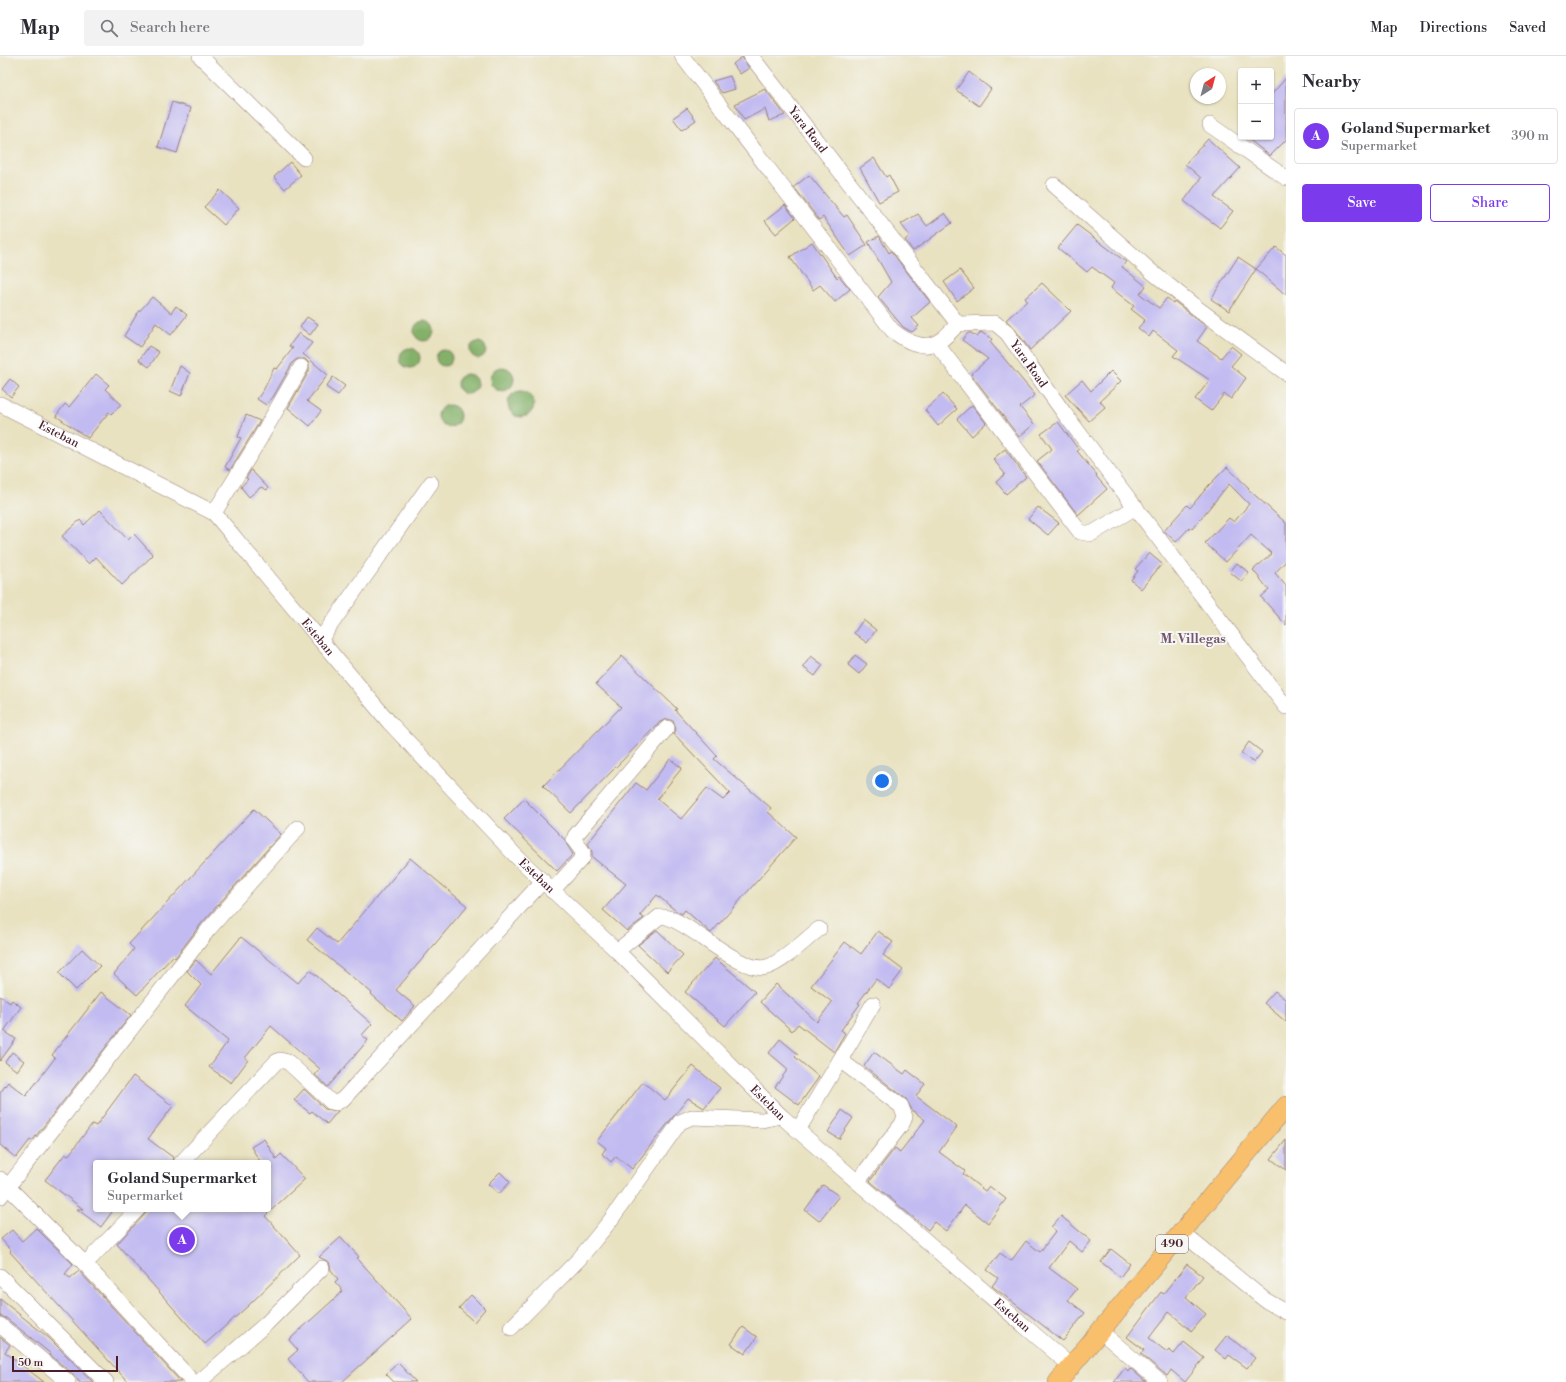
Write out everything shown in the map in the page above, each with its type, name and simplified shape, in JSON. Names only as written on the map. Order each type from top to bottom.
[{"type":"main road","name":"490","points":[[1058,1382],[1286,1106]]},
{"type":"street","points":[[200,56],[304,158]]},
{"type":"street","points":[[682,56],[892,330],[909,341],[920,345],[936,343],[958,324]]},
{"type":"street","name":"Yara Road","points":[[751,56],[958,324],[988,322],[995,323],[1003,328],[1064,413],[1286,707]]},
{"type":"street","points":[[1210,125],[1286,178]]},
{"type":"street","points":[[1054,185],[1152,272],[1196,308],[1286,373]]},
{"type":"street","points":[[936,343],[1080,532],[1092,534],[1136,507]]},
{"type":"street","points":[[214,513],[259,440],[300,367]]},
{"type":"street","name":"Esteban","points":[[0,404],[214,513],[389,722],[548,886],[617,951],[781,1116],[1071,1366]]},
{"type":"street","points":[[320,640],[431,483]]},
{"type":"street","points":[[185,1160],[276,1062],[280,1060],[288,1062],[331,1102],[336,1103],[343,1099],[548,886],[583,857],[583,852],[574,840],[575,836],[667,728]]},
{"type":"street","points":[[193,1382],[85,1264],[3,1187],[208,930],[298,828]]},
{"type":"street","points":[[617,951],[659,917],[663,916],[671,918],[709,943],[751,967],[760,968],[776,963],[819,929]]},
{"type":"street","points":[[798,1130],[873,1004]]},
{"type":"street","points":[[840,1060],[901,1106],[905,1117],[902,1124],[858,1181]]},
{"type":"street","points":[[511,1328],[578,1259],[610,1221],[680,1122],[692,1117],[762,1120],[781,1116]]},
{"type":"street","points":[[85,1264],[135,1212]]},
{"type":"street","points":[[1181,1232],[1265,1300],[1286,1312]]},
{"type":"street","points":[[199,1382],[267,1323],[322,1268]]},
{"type":"street","points":[[0,1276],[106,1382]]},
{"type":"street","points":[[0,1326],[68,1382]]},
{"type":"street","points":[[1100,1330],[1160,1382]]},
{"type":"green space","points":[[424,321],[431,324],[434,331],[431,338],[424,341],[417,338],[414,331],[417,324]]},
{"type":"green space","points":[[478,342],[485,347],[486,350],[481,357],[478,358],[471,353],[470,350],[475,343]]},
{"type":"green space","points":[[410,348],[417,351],[420,358],[417,365],[410,368],[403,365],[400,358],[403,351]]},
{"type":"green space","points":[[441,350],[447,350],[452,355],[450,364],[447,366],[441,366],[436,361],[436,355]]},
{"type":"green space","points":[[502,367],[507,368],[513,374],[513,384],[507,390],[502,391],[497,390],[491,384],[490,379],[491,374],[497,368]]},
{"type":"green space","points":[[463,374],[471,374],[477,380],[477,388],[471,394],[463,394],[457,388],[457,380]]},
{"type":"green space","points":[[521,391],[530,395],[534,404],[530,413],[521,417],[512,413],[508,404],[512,395]]},
{"type":"green space","points":[[449,405],[457,408],[460,416],[457,424],[449,427],[441,424],[438,416],[441,408]]},
{"type":"building","points":[[742,57],[749,68],[740,74],[733,64]]},
{"type":"building","points":[[969,72],[991,89],[979,106],[956,90]]},
{"type":"building","points":[[730,76],[735,89],[722,93],[713,81]]},
{"type":"building","points":[[1286,78],[1286,140],[1270,156],[1250,140],[1274,140],[1274,92]]},
{"type":"building","points":[[765,89],[785,115],[769,121],[765,109],[744,120],[735,104]]},
{"type":"building","points":[[172,102],[191,108],[177,153],[158,147]]},
{"type":"building","points":[[687,108],[696,120],[682,130],[673,118]]},
{"type":"building","points":[[1208,139],[1240,168],[1214,197],[1233,211],[1220,228],[1184,201],[1201,178],[1185,164]]},
{"type":"building","points":[[874,158],[886,177],[889,175],[898,192],[879,202],[860,168]]},
{"type":"building","points":[[290,162],[301,175],[285,189],[274,177]]},
{"type":"building","points":[[809,175],[844,217],[847,215],[867,245],[850,256],[823,217],[819,220],[794,187]]},
{"type":"building","points":[[220,190],[239,208],[224,225],[204,207]]},
{"type":"building","points":[[785,205],[795,218],[776,234],[765,221]]},
{"type":"building","points":[[945,213],[952,223],[913,251],[905,240],[910,236],[901,224],[918,214],[927,226]]},
{"type":"building","points":[[1077,225],[1126,262],[1122,267],[1146,286],[1140,294],[1159,308],[1167,298],[1173,303],[1174,301],[1207,327],[1197,341],[1221,358],[1231,346],[1241,354],[1231,366],[1246,378],[1231,399],[1224,394],[1211,411],[1195,399],[1210,380],[1173,356],[1178,350],[1153,331],[1149,337],[1138,328],[1145,320],[1131,309],[1134,306],[1111,288],[1114,283],[1092,267],[1087,272],[1058,248]]},
{"type":"building","points":[[879,236],[889,253],[891,251],[930,302],[912,318],[919,326],[912,332],[903,327],[878,297],[891,282],[868,242]]},
{"type":"building","points":[[812,242],[837,278],[839,276],[850,289],[835,302],[820,285],[813,290],[790,257]]},
{"type":"building","points":[[1276,247],[1286,255],[1286,295],[1256,269]]},
{"type":"building","points":[[1238,257],[1256,269],[1229,311],[1211,299]]},
{"type":"building","points":[[960,270],[974,288],[957,301],[944,282]]},
{"type":"building","points":[[1042,283],[1071,311],[1030,350],[1014,328],[1006,320],[1027,301],[1025,298]]},
{"type":"building","points":[[152,297],[171,313],[176,306],[187,315],[171,335],[156,323],[140,347],[124,336],[137,314]]},
{"type":"building","points":[[307,317],[318,324],[310,335],[300,327]]},
{"type":"building","points":[[981,332],[992,339],[990,342],[1035,395],[1020,407],[1034,424],[1019,437],[971,374],[988,359],[962,340],[968,333],[971,333],[977,337]]},
{"type":"building","points":[[299,333],[312,343],[303,354],[328,375],[307,401],[321,411],[310,426],[288,408],[309,371],[309,363],[305,359],[297,359],[293,362],[273,397],[266,405],[257,399],[264,389],[274,368],[277,369],[293,348],[289,346]]},
{"type":"building","points":[[149,346],[159,352],[149,367],[139,360]]},
{"type":"building","points":[[180,366],[190,373],[181,396],[170,391]]},
{"type":"building","points":[[1111,371],[1121,381],[1100,401],[1105,407],[1089,421],[1065,395],[1082,380],[1091,391]]},
{"type":"building","points":[[96,374],[109,385],[105,389],[121,404],[111,414],[109,412],[88,438],[56,416],[65,404],[69,407]]},
{"type":"building","points":[[333,377],[345,386],[338,395],[326,387]]},
{"type":"building","points":[[10,379],[19,387],[11,397],[2,389]]},
{"type":"building","points":[[943,394],[957,409],[938,426],[925,410]]},
{"type":"building","points":[[972,405],[986,423],[972,436],[957,419]]},
{"type":"building","points":[[246,415],[260,421],[230,470],[225,467],[241,438],[238,437]]},
{"type":"building","points":[[1058,422],[1079,450],[1077,451],[1107,489],[1078,515],[1037,461],[1052,449],[1041,434]]},
{"type":"building","points":[[1005,449],[1026,477],[1006,494],[996,482],[1005,474],[993,459]]},
{"type":"building","points":[[1227,467],[1249,488],[1248,489],[1286,523],[1286,561],[1275,573],[1286,586],[1286,625],[1261,597],[1269,590],[1253,570],[1272,554],[1251,535],[1226,562],[1205,543],[1229,518],[1234,522],[1249,504],[1229,484],[1192,529],[1190,527],[1176,542],[1164,531],[1187,505],[1190,508],[1209,485]]},
{"type":"building","points":[[251,470],[268,488],[267,490],[261,487],[249,497],[241,487],[248,479],[246,478]]},
{"type":"building","points":[[1038,507],[1059,523],[1048,535],[1028,519]]},
{"type":"building","points":[[100,510],[128,540],[134,534],[153,555],[122,585],[96,557],[89,564],[62,536],[80,520],[84,525]]},
{"type":"building","points":[[1149,553],[1162,564],[1141,589],[1131,580],[1138,571],[1135,569]]},
{"type":"building","points":[[1237,563],[1249,573],[1242,582],[1230,572]]},
{"type":"building","points":[[863,620],[876,630],[867,643],[854,633]]},
{"type":"building","points":[[855,655],[867,664],[859,674],[848,665]]},
{"type":"building","points":[[622,656],[677,709],[675,710],[717,756],[714,759],[771,808],[768,812],[796,837],[711,933],[685,910],[682,914],[676,911],[657,895],[640,915],[644,918],[627,931],[603,910],[626,884],[592,857],[592,852],[588,843],[636,783],[646,790],[670,759],[682,768],[657,799],[681,819],[707,788],[723,800],[730,793],[674,734],[676,729],[673,721],[668,719],[660,722],[571,813],[543,786],[621,707],[596,684]]},
{"type":"building","points":[[811,656],[823,665],[815,676],[803,667]]},
{"type":"building","points":[[1249,742],[1262,752],[1254,762],[1241,753]]},
{"type":"building","points":[[524,799],[565,840],[573,854],[557,871],[504,819]]},
{"type":"building","points":[[254,809],[281,834],[201,924],[175,958],[173,956],[137,995],[114,974],[134,949],[129,944]]},
{"type":"building","points":[[410,858],[467,906],[396,990],[415,1006],[402,1021],[371,994],[372,993],[307,940],[317,928],[337,944]]},
{"type":"building","points":[[657,930],[683,955],[667,972],[638,945]]},
{"type":"building","points":[[878,931],[893,942],[883,955],[903,970],[889,989],[876,979],[858,1003],[860,1004],[841,1030],[845,1033],[834,1052],[798,1024],[792,1031],[760,1002],[776,984],[817,1022],[832,1002],[811,986],[845,942],[861,954]]},
{"type":"building","points":[[241,937],[298,983],[310,970],[372,1024],[362,1035],[368,1040],[328,1087],[315,1075],[320,1069],[271,1026],[245,1058],[248,1060],[231,1083],[209,1067],[228,1041],[185,1006],[201,985],[187,971],[196,960],[211,974]]},
{"type":"building","points":[[82,949],[100,966],[76,990],[59,973]]},
{"type":"building","points":[[715,958],[755,992],[725,1026],[685,992]]},
{"type":"building","points":[[1275,991],[1286,1000],[1286,1022],[1264,1003]]},
{"type":"building","points":[[101,992],[131,1015],[32,1141],[30,1140],[16,1158],[0,1145],[0,1093],[8,1082],[26,1096],[55,1058],[52,1055]]},
{"type":"building","points":[[0,996],[10,1003],[12,1000],[21,1007],[4,1031],[16,1039],[0,1061]]},
{"type":"building","points":[[780,1039],[798,1054],[795,1057],[819,1077],[799,1105],[775,1087],[788,1069],[769,1053]]},
{"type":"building","points":[[12,1052],[24,1061],[17,1071],[5,1062]]},
{"type":"building","points":[[874,1052],[904,1074],[907,1070],[925,1084],[916,1096],[957,1127],[939,1152],[965,1171],[963,1174],[985,1191],[989,1186],[1006,1199],[988,1223],[965,1205],[946,1231],[934,1222],[928,1230],[870,1181],[895,1148],[900,1152],[925,1120],[912,1110],[906,1099],[864,1066]]},
{"type":"building","points":[[693,1066],[720,1088],[704,1108],[688,1098],[632,1169],[616,1156],[611,1162],[602,1154],[606,1148],[597,1141],[643,1082],[665,1100]]},
{"type":"building","points":[[133,1076],[173,1106],[148,1139],[174,1158],[173,1160],[93,1160],[93,1212],[112,1212],[101,1227],[77,1209],[83,1209],[45,1180],[65,1154],[68,1156],[92,1124],[96,1126]]},
{"type":"building","points":[[304,1089],[325,1109],[338,1111],[327,1124],[312,1111],[310,1113],[294,1100]]},
{"type":"building","points":[[842,1110],[853,1118],[839,1139],[828,1132]]},
{"type":"building","points":[[264,1139],[276,1159],[281,1154],[305,1179],[271,1210],[271,1160],[259,1160],[251,1147]]},
{"type":"building","points":[[1286,1140],[1286,1170],[1271,1159]]},
{"type":"building","points":[[500,1172],[510,1182],[499,1194],[488,1184]]},
{"type":"building","points":[[823,1185],[839,1196],[819,1221],[805,1210]]},
{"type":"building","points":[[146,1212],[269,1212],[265,1216],[300,1255],[248,1306],[205,1344],[117,1244]]},
{"type":"building","points":[[1061,1216],[1091,1241],[1082,1252],[1069,1241],[1049,1268],[1077,1289],[1068,1300],[1085,1313],[1063,1341],[992,1286],[998,1278],[987,1270],[1000,1253],[1011,1261],[1026,1241],[1040,1252],[1056,1231],[1051,1227]]},
{"type":"building","points":[[36,1228],[73,1264],[65,1274],[70,1278],[79,1271],[181,1382],[128,1382],[10,1252],[11,1250],[1,1239],[12,1230],[22,1241]]},
{"type":"building","points":[[341,1237],[359,1257],[357,1258],[412,1319],[342,1382],[308,1382],[288,1359],[298,1350],[289,1340],[343,1291],[335,1282],[338,1279],[331,1270],[329,1262],[319,1257]]},
{"type":"building","points":[[1111,1249],[1130,1264],[1120,1277],[1101,1262]]},
{"type":"building","points":[[1187,1264],[1203,1276],[1186,1297],[1206,1314],[1192,1331],[1169,1312],[1149,1338],[1167,1352],[1169,1350],[1174,1354],[1184,1342],[1204,1358],[1185,1382],[1171,1370],[1167,1376],[1141,1354],[1144,1350],[1127,1337],[1161,1292],[1163,1294]]},
{"type":"building","points":[[471,1295],[485,1309],[474,1322],[459,1308]]},
{"type":"building","points":[[0,1299],[49,1338],[93,1382],[79,1382],[74,1375],[50,1355],[51,1354],[6,1318],[0,1316]]},
{"type":"building","points":[[743,1327],[757,1337],[745,1354],[731,1344]]},
{"type":"building","points":[[1227,1335],[1255,1358],[1247,1368],[1229,1355],[1226,1359],[1215,1350]]},
{"type":"building","points":[[0,1337],[10,1345],[5,1352],[44,1382],[0,1382]]},
{"type":"building","points":[[398,1363],[416,1382],[394,1382],[386,1374]]},
{"type":"building","points":[[1125,1368],[1128,1371],[1130,1368],[1146,1382],[1114,1382]]},
{"type":"place","name":"Goland Supermarket","points":[[182,1240]]},
{"type":"district","name":"M. Villegas","points":[[1193,639]]}]
